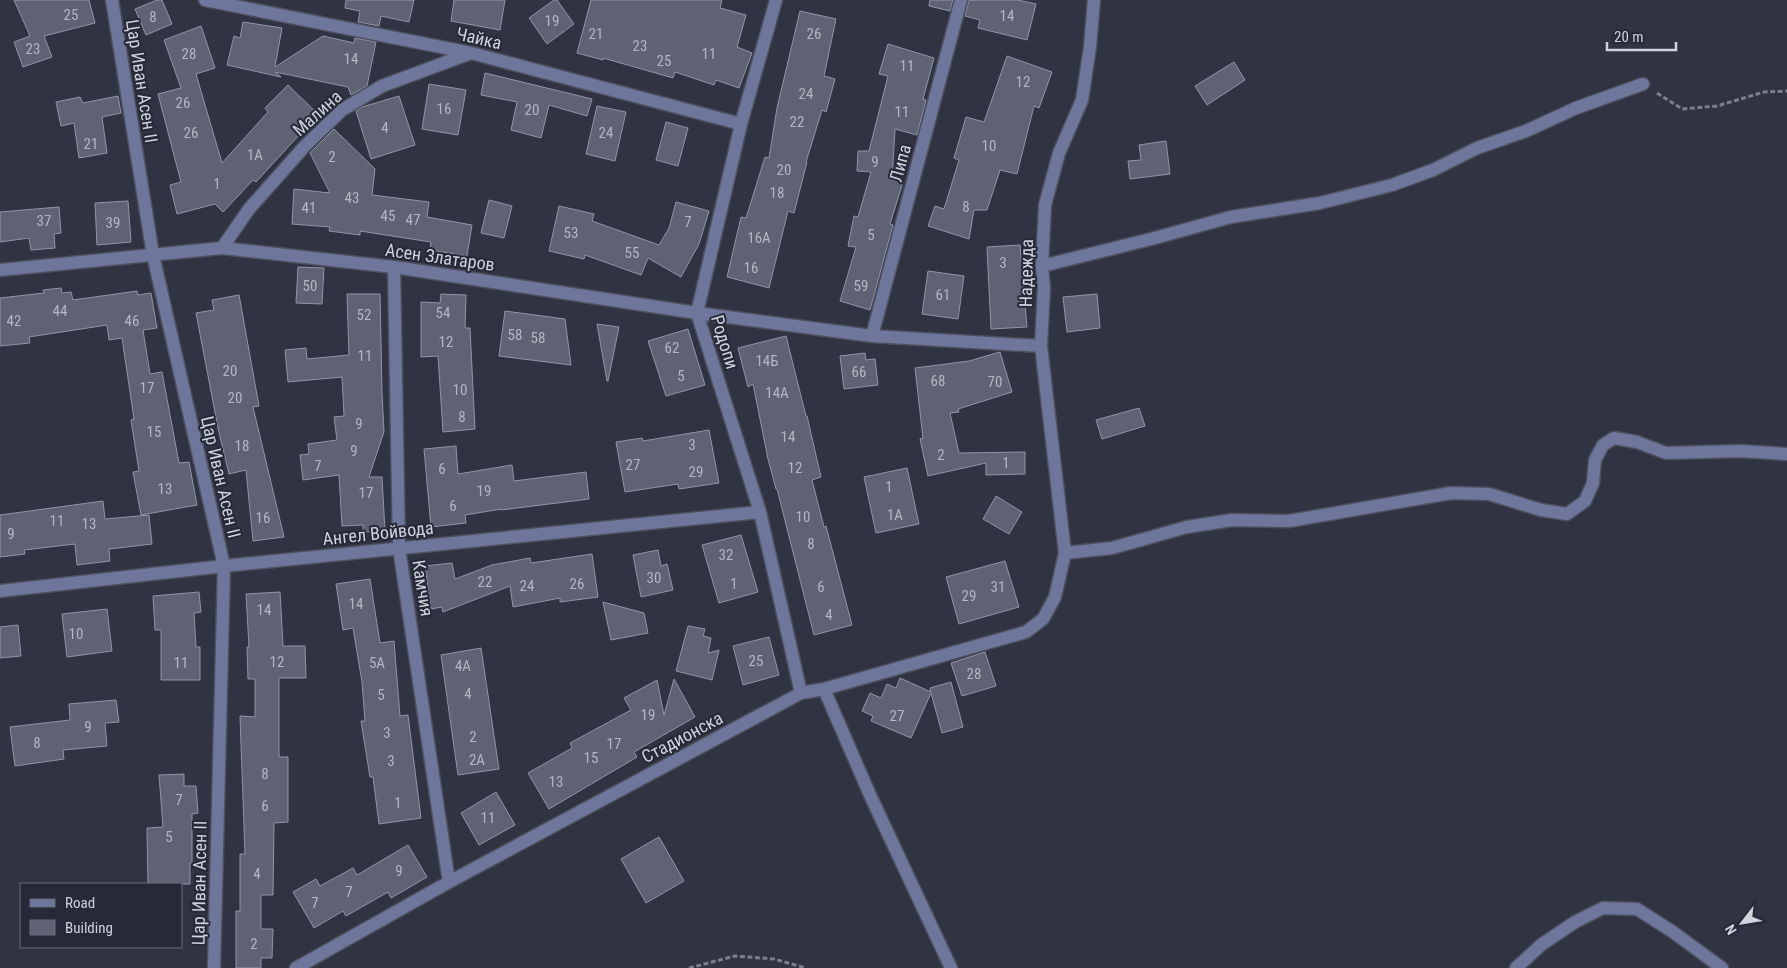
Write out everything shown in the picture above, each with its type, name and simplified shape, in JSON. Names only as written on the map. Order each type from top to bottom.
[{"type":"street","name":"Цар Иван Асен II","points":[[112,0],[153,255],[224,566],[214,968]]},
{"type":"street","name":"Чайка","points":[[205,0],[471,53],[741,124]]},
{"type":"street","name":"Родопи","points":[[776,0],[741,124],[697,313],[760,512],[801,694]]},
{"type":"street","name":"Липа","points":[[872,336],[962,0]]},
{"type":"street","name":"Надежда","points":[[1065,553],[1041,346],[1045,205],[1059,153],[1082,100],[1094,0]]},
{"type":"street","name":"Малина","points":[[222,248],[255,203],[304,147],[342,110],[382,86],[471,53]]},
{"type":"street","points":[[1042,266],[1151,240],[1231,217],[1320,203],[1392,185],[1433,170],[1477,148],[1526,131],[1576,108],[1643,84]]},
{"type":"street","name":"Асен Златаров","points":[[0,270],[222,248],[394,267],[697,313],[872,336],[1041,346]]},
{"type":"street","name":"Камчия","points":[[394,267],[399,548],[449,882]]},
{"type":"street","points":[[1065,553],[1112,548],[1187,526],[1232,520],[1289,521],[1451,493],[1489,494],[1541,510],[1567,514],[1585,501],[1593,483],[1595,460],[1602,444],[1614,438],[1637,442],[1666,453],[1740,451],[1787,454]]},
{"type":"street","name":"Ангел Войвода","points":[[0,591],[224,566],[760,512]]},
{"type":"street","name":"Стадионска","points":[[296,968],[449,882],[801,694],[1026,632],[1043,619],[1055,597],[1065,553]]},
{"type":"street","points":[[824,689],[870,796],[951,968]]},
{"type":"street","points":[[1516,968],[1541,945],[1574,922],[1603,908],[1637,909],[1673,932],[1722,968]]},
{"type":"path","points":[[1643,84],[1682,109],[1717,106],[1764,92],[1787,91]]},
{"type":"path","points":[[689,968],[735,956],[774,959],[806,968]]},
{"type":"building","points":[[14,0],[89,0],[95,23],[44,36],[52,57],[23,67],[14,42],[30,36]]},
{"type":"building","points":[[157,0],[162,0],[172,24],[146,35],[135,9]]},
{"type":"building","points":[[346,0],[414,0],[409,22],[381,16],[379,26],[358,22],[360,11],[345,8]]},
{"type":"building","points":[[454,0],[505,0],[500,30],[451,21]]},
{"type":"building","points":[[554,0],[557,0],[574,24],[547,44],[529,18]]},
{"type":"building","points":[[591,0],[722,0],[720,8],[746,15],[737,47],[752,53],[739,88],[716,80],[714,85],[675,72],[673,78],[603,58],[603,60],[577,53]]},
{"type":"building","points":[[930,0],[953,0],[950,11],[929,6]]},
{"type":"building","points":[[969,0],[1018,0],[1036,4],[1027,40],[978,28],[980,20],[965,16]]},
{"type":"building","points":[[800,11],[836,19],[824,76],[835,79],[826,112],[822,110],[806,162],[794,213],[788,211],[769,288],[727,277],[741,217],[746,218],[765,157],[769,158],[777,108]]},
{"type":"building","points":[[243,22],[282,28],[275,67],[323,36],[354,43],[355,38],[376,42],[367,86],[351,95],[348,87],[275,72],[281,77],[227,65],[234,36],[240,38]]},
{"type":"building","points":[[201,26],[215,68],[196,74],[222,163],[268,112],[265,108],[288,85],[322,118],[302,137],[300,134],[256,182],[253,180],[223,212],[215,204],[177,214],[170,185],[181,182],[158,94],[181,88],[164,40]]},
{"type":"building","points":[[888,44],[934,58],[923,99],[926,100],[917,135],[895,129],[892,179],[903,182],[890,224],[893,225],[870,310],[840,301],[856,247],[848,246],[854,216],[858,217],[871,172],[857,171],[858,151],[869,151],[888,76],[879,74]]},
{"type":"building","points":[[1007,56],[1052,72],[1039,108],[1034,106],[1017,174],[1000,170],[987,210],[974,210],[969,239],[928,226],[935,206],[944,209],[959,160],[954,158],[966,117],[984,122]]},
{"type":"building","points":[[1234,62],[1245,80],[1207,105],[1195,86]]},
{"type":"building","points":[[485,73],[592,99],[587,116],[549,105],[541,138],[511,130],[517,102],[481,95]]},
{"type":"building","points":[[429,84],[466,90],[458,135],[422,129]]},
{"type":"building","points":[[118,96],[121,113],[102,117],[107,153],[79,158],[74,123],[61,126],[56,102],[80,97],[83,103]]},
{"type":"building","points":[[399,96],[415,145],[371,159],[356,111],[362,107]]},
{"type":"building","points":[[597,106],[626,112],[615,161],[586,154]]},
{"type":"building","points":[[666,122],[688,128],[678,166],[656,160]]},
{"type":"building","points":[[334,129],[375,169],[372,195],[429,202],[427,217],[472,225],[467,256],[430,250],[431,242],[360,231],[360,235],[329,231],[330,227],[292,224],[294,189],[330,193],[310,153]]},
{"type":"building","points":[[1166,141],[1170,174],[1130,179],[1128,161],[1141,160],[1139,145]]},
{"type":"building","points":[[489,200],[512,206],[504,238],[481,233]]},
{"type":"building","points":[[128,201],[131,242],[97,245],[95,203]]},
{"type":"building","points":[[676,202],[709,211],[699,244],[681,277],[648,258],[641,275],[585,255],[584,259],[549,251],[559,206],[594,214],[592,221],[659,245],[669,228]]},
{"type":"building","points":[[59,207],[61,233],[54,234],[55,248],[31,250],[29,238],[0,242],[0,212]]},
{"type":"building","points":[[1020,245],[1027,327],[991,329],[987,247]]},
{"type":"building","points":[[298,267],[324,268],[322,304],[296,303]]},
{"type":"building","points":[[928,271],[964,276],[958,319],[922,314]]},
{"type":"building","points":[[61,288],[62,293],[71,292],[73,300],[137,291],[138,295],[151,293],[157,328],[143,330],[150,374],[162,372],[179,463],[189,462],[197,505],[141,515],[133,472],[139,471],[131,420],[134,419],[122,338],[109,340],[107,325],[29,337],[30,343],[0,346],[0,298],[44,293],[43,290]]},
{"type":"building","points":[[347,294],[380,294],[384,432],[369,477],[382,477],[385,531],[363,532],[363,525],[342,526],[339,475],[303,480],[300,455],[309,454],[308,444],[337,440],[334,417],[344,416],[342,377],[288,382],[285,350],[306,348],[307,359],[349,355]]},
{"type":"building","points":[[441,294],[466,295],[465,328],[470,328],[475,429],[443,432],[438,356],[421,357],[421,302],[440,303]]},
{"type":"building","points":[[1097,294],[1100,328],[1067,332],[1063,297]]},
{"type":"building","points":[[239,295],[259,406],[253,407],[284,537],[253,541],[246,470],[229,474],[218,428],[196,313],[214,310],[212,300]]},
{"type":"building","points":[[505,311],[565,319],[571,365],[499,356]]},
{"type":"building","points":[[597,324],[619,327],[608,381],[607,381]]},
{"type":"building","points":[[688,329],[705,385],[666,396],[648,341]]},
{"type":"building","points":[[786,336],[821,477],[812,480],[852,625],[814,635],[768,459],[753,384],[748,387],[738,348]]},
{"type":"building","points":[[1000,352],[1012,392],[958,409],[959,412],[950,413],[959,453],[1025,452],[1025,474],[986,475],[986,463],[928,476],[920,439],[923,438],[915,368],[969,361]]},
{"type":"building","points":[[865,353],[866,360],[875,359],[878,385],[844,389],[840,356]]},
{"type":"building","points":[[1139,408],[1145,426],[1102,439],[1096,420]]},
{"type":"building","points":[[709,430],[719,483],[679,489],[678,484],[625,492],[616,442],[642,438],[643,441]]},
{"type":"building","points":[[456,446],[458,474],[512,465],[514,481],[586,472],[589,499],[465,515],[466,523],[431,527],[424,449]]},
{"type":"building","points":[[907,468],[919,524],[876,533],[864,477]]},
{"type":"building","points":[[996,496],[1022,512],[1009,534],[983,519]]},
{"type":"building","points":[[103,501],[105,519],[149,515],[152,544],[109,549],[110,561],[77,565],[75,544],[24,550],[25,554],[0,557],[0,515]]},
{"type":"building","points":[[741,535],[758,592],[719,603],[702,545]]},
{"type":"building","points":[[658,550],[661,566],[667,564],[673,590],[641,597],[633,555]]},
{"type":"building","points":[[592,554],[598,597],[560,602],[560,598],[513,607],[510,586],[443,612],[442,607],[431,609],[425,566],[452,563],[455,579],[492,565],[530,558],[531,563]]},
{"type":"building","points":[[1005,561],[1019,607],[959,624],[946,577]]},
{"type":"building","points":[[370,579],[380,643],[394,641],[400,716],[408,715],[421,818],[379,824],[373,777],[370,777],[361,721],[365,721],[362,682],[353,628],[343,630],[336,584]]},
{"type":"building","points":[[199,592],[201,612],[194,613],[196,647],[200,647],[200,680],[161,680],[161,630],[155,630],[153,596]]},
{"type":"building","points":[[280,592],[283,646],[305,646],[306,678],[279,678],[279,757],[288,757],[288,822],[274,823],[273,895],[261,895],[261,929],[273,929],[272,958],[261,958],[261,968],[236,968],[236,911],[240,911],[240,854],[245,854],[240,716],[255,717],[255,679],[248,679],[247,647],[249,647],[246,594]]},
{"type":"building","points":[[603,602],[644,613],[648,633],[611,640]]},
{"type":"building","points":[[107,609],[112,651],[67,657],[62,614]]},
{"type":"building","points":[[18,625],[21,656],[0,658],[0,627]]},
{"type":"building","points":[[688,626],[705,629],[703,636],[711,638],[708,653],[719,650],[712,680],[676,671]]},
{"type":"building","points":[[769,637],[779,675],[743,685],[733,646]]},
{"type":"building","points":[[481,648],[499,769],[458,775],[441,655]]},
{"type":"building","points":[[985,652],[996,686],[962,696],[951,663]]},
{"type":"building","points":[[900,678],[931,692],[930,688],[951,682],[963,727],[942,733],[931,693],[911,738],[871,721],[873,716],[862,711],[870,693],[881,698],[887,684],[896,688]]},
{"type":"building","points":[[674,679],[695,717],[634,752],[637,757],[549,809],[528,773],[572,748],[570,743],[631,710],[624,698],[657,680],[664,715]]},
{"type":"building","points":[[116,700],[119,722],[105,723],[107,746],[63,750],[64,759],[15,766],[10,727],[70,720],[69,704]]},
{"type":"building","points":[[184,774],[184,786],[196,786],[198,813],[192,814],[190,884],[148,883],[147,828],[163,827],[159,775]]},
{"type":"building","points":[[496,792],[515,825],[479,845],[461,813]]},
{"type":"building","points":[[659,837],[684,881],[646,903],[621,859]]},
{"type":"building","points":[[408,845],[427,877],[391,898],[388,892],[346,916],[343,911],[314,928],[293,892],[316,879],[320,886],[353,868],[357,875]]}]
